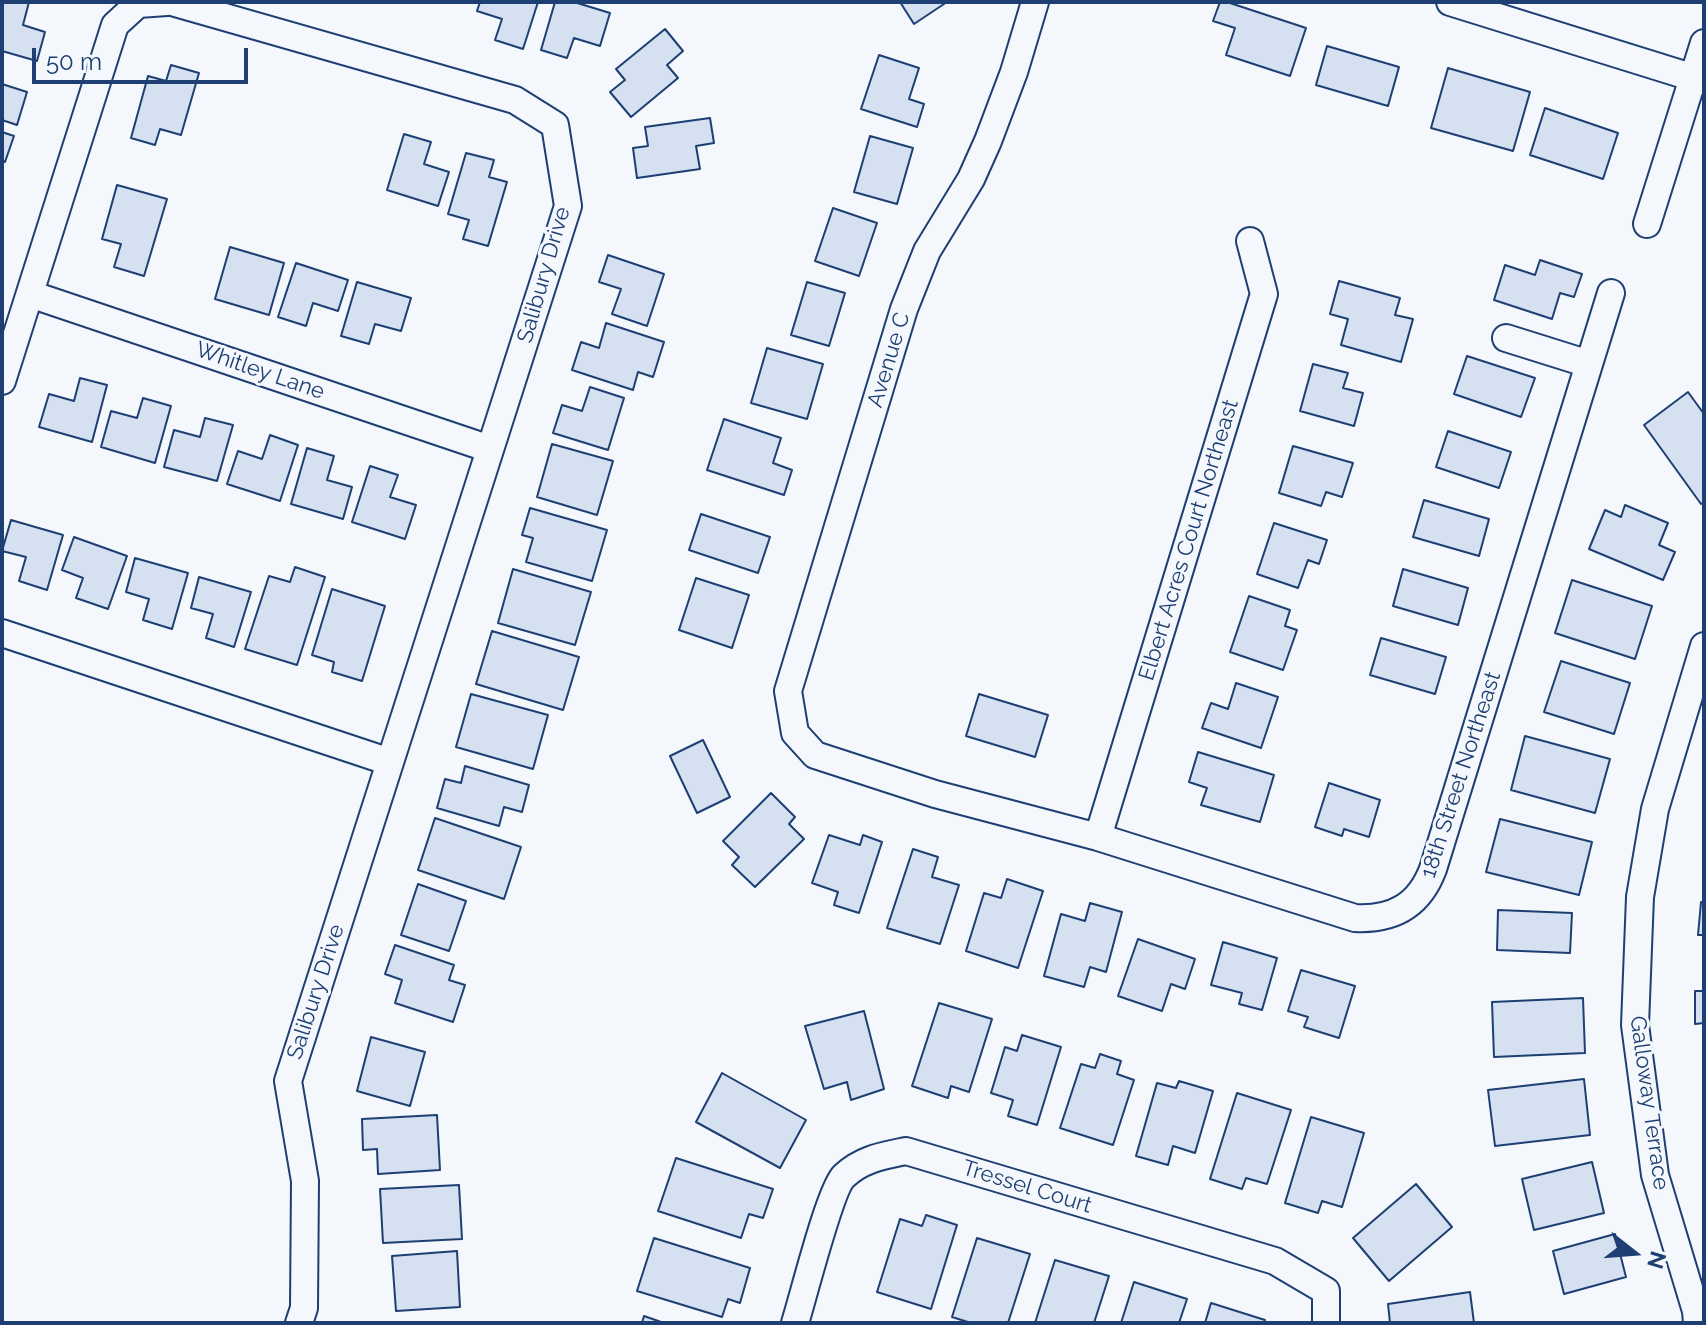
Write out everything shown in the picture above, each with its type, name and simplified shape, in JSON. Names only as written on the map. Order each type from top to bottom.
[{"type":"street","name":"Salibury Drive","points":[[2,381],[115,25],[138,4],[169,2],[515,100],[555,125],[568,206],[288,1081],[305,1181],[304,1308],[299,1323]]},
{"type":"street","name":"Avenue C","points":[[795,733],[788,691],[904,309],[927,251],[971,179],[988,141],[1014,72],[1035,2]]},
{"type":"street","points":[[1450,2],[1699,80]]},
{"type":"street","points":[[1647,224],[1699,80],[1704,43]]},
{"type":"street","name":"Elbert Acres Court Northeast","points":[[1098,837],[1264,294],[1250,241]]},
{"type":"street","name":"18th Street Northeast","points":[[795,733],[815,755],[935,794],[1098,837],[1355,918],[1374,919],[1394,914],[1426,888],[1433,869],[1611,293]]},
{"type":"street","name":"Whitley Lane","points":[[30,294],[490,449]]},
{"type":"street","points":[[1506,338],[1589,364]]},
{"type":"street","points":[[2,633],[390,762]]},
{"type":"street","name":"Galloway Terrace","points":[[1697,1323],[1655,1175],[1635,1025],[1640,897],[1655,809],[1704,646]]},
{"type":"street","name":"Tressel Court","points":[[795,1323],[841,1178],[868,1158],[906,1151],[1275,1261],[1326,1291],[1326,1323]]},
{"type":"building","points":[[2,2],[29,2],[23,25],[45,32],[37,61],[2,51]]},
{"type":"building","points":[[480,2],[538,2],[523,49],[495,40],[502,19],[477,11]]},
{"type":"building","points":[[555,2],[574,2],[610,13],[600,46],[574,38],[567,58],[541,50]]},
{"type":"building","points":[[900,2],[947,2],[914,24]]},
{"type":"building","points":[[1220,2],[1306,28],[1290,76],[1226,55],[1235,28],[1213,21]]},
{"type":"building","points":[[665,29],[683,51],[667,65],[678,78],[631,117],[610,92],[625,80],[616,69]]},
{"type":"building","points":[[1327,46],[1399,67],[1388,106],[1316,85]]},
{"type":"building","points":[[879,55],[919,68],[909,99],[924,104],[917,127],[861,109]]},
{"type":"building","points":[[171,65],[199,73],[181,135],[160,129],[155,145],[131,138],[148,76],[166,81]]},
{"type":"building","points":[[1448,68],[1530,92],[1513,151],[1431,128]]},
{"type":"building","points":[[2,84],[27,92],[17,125],[2,120]]},
{"type":"building","points":[[1545,108],[1618,133],[1603,179],[1530,155]]},
{"type":"building","points":[[710,118],[714,143],[696,146],[700,169],[637,178],[633,148],[648,146],[645,127]]},
{"type":"building","points":[[2,132],[14,136],[5,162],[2,161]]},
{"type":"building","points":[[404,134],[431,142],[424,164],[449,172],[438,206],[387,190]]},
{"type":"building","points":[[870,136],[913,148],[897,204],[854,192]]},
{"type":"building","points":[[466,153],[494,160],[489,177],[507,182],[488,246],[463,239],[469,220],[448,214]]},
{"type":"building","points":[[117,185],[167,199],[144,276],[114,267],[121,244],[102,239]]},
{"type":"building","points":[[833,208],[877,223],[859,276],[815,261]]},
{"type":"building","points":[[230,247],[284,263],[269,315],[215,299]]},
{"type":"building","points":[[608,255],[664,274],[647,326],[612,314],[621,289],[599,282]]},
{"type":"building","points":[[1540,260],[1582,274],[1574,297],[1560,293],[1552,319],[1494,300],[1505,265],[1535,275]]},
{"type":"building","points":[[296,263],[348,280],[338,311],[313,303],[306,326],[278,317]]},
{"type":"building","points":[[1339,281],[1400,298],[1395,315],[1413,319],[1401,362],[1341,345],[1348,319],[1330,314]]},
{"type":"building","points":[[357,282],[411,298],[401,331],[375,324],[369,344],[341,336]]},
{"type":"building","points":[[807,282],[845,293],[829,346],[791,335]]},
{"type":"building","points":[[606,323],[664,342],[653,377],[638,372],[633,390],[572,370],[581,342],[599,348]]},
{"type":"building","points":[[767,348],[823,364],[807,419],[751,403]]},
{"type":"building","points":[[1467,356],[1535,378],[1521,417],[1454,394]]},
{"type":"building","points":[[1313,364],[1348,373],[1343,388],[1363,393],[1354,426],[1300,411]]},
{"type":"building","points":[[80,378],[107,385],[92,442],[39,427],[49,394],[74,401]]},
{"type":"building","points":[[590,387],[624,398],[608,450],[553,433],[562,405],[582,411]]},
{"type":"building","points":[[1688,392],[1704,414],[1704,502],[1701,504],[1644,425]]},
{"type":"building","points":[[143,398],[171,406],[155,463],[101,447],[111,411],[137,418]]},
{"type":"building","points":[[205,418],[233,425],[217,481],[164,467],[174,430],[200,437]]},
{"type":"building","points":[[724,419],[781,438],[773,463],[792,470],[784,495],[707,470]]},
{"type":"building","points":[[1448,431],[1511,452],[1499,488],[1436,467]]},
{"type":"building","points":[[270,435],[298,445],[280,501],[227,484],[238,451],[262,459]]},
{"type":"building","points":[[552,444],[613,461],[597,515],[537,497]]},
{"type":"building","points":[[1293,446],[1353,463],[1342,497],[1326,492],[1321,506],[1279,493]]},
{"type":"building","points":[[307,448],[334,456],[327,480],[352,487],[343,519],[291,504]]},
{"type":"building","points":[[370,466],[398,475],[390,497],[416,505],[405,539],[352,522]]},
{"type":"building","points":[[1424,500],[1489,519],[1479,556],[1413,537]]},
{"type":"building","points":[[1625,505],[1668,523],[1659,545],[1675,552],[1663,580],[1589,549],[1605,510],[1621,517]]},
{"type":"building","points":[[530,508],[607,530],[592,581],[526,562],[533,538],[522,535]]},
{"type":"building","points":[[701,514],[770,537],[758,573],[689,550]]},
{"type":"building","points":[[11,520],[63,535],[47,590],[19,581],[26,557],[2,551]]},
{"type":"building","points":[[1274,523],[1327,540],[1319,564],[1308,560],[1298,588],[1257,574]]},
{"type":"building","points":[[74,537],[127,556],[108,609],[76,598],[83,578],[62,570]]},
{"type":"building","points":[[135,558],[188,573],[172,629],[143,620],[149,599],[126,592]]},
{"type":"building","points":[[295,567],[325,577],[297,665],[245,649],[269,576],[290,582]]},
{"type":"building","points":[[513,569],[591,592],[575,645],[498,623]]},
{"type":"building","points":[[1403,569],[1468,588],[1458,625],[1393,606]]},
{"type":"building","points":[[199,577],[251,592],[234,647],[206,638],[213,614],[191,608]]},
{"type":"building","points":[[696,578],[749,595],[732,648],[679,630]]},
{"type":"building","points":[[1572,580],[1652,606],[1635,659],[1555,633]]},
{"type":"building","points":[[332,589],[385,606],[362,681],[332,672],[334,662],[312,655]]},
{"type":"building","points":[[1249,596],[1290,610],[1285,626],[1297,630],[1283,670],[1230,652]]},
{"type":"building","points":[[492,631],[579,657],[563,710],[476,684]]},
{"type":"building","points":[[1381,638],[1446,657],[1435,694],[1370,675]]},
{"type":"building","points":[[1561,661],[1630,683],[1614,734],[1544,712]]},
{"type":"building","points":[[1236,683],[1278,697],[1261,748],[1202,728],[1211,703],[1228,709]]},
{"type":"building","points":[[471,694],[548,715],[533,769],[456,747]]},
{"type":"building","points":[[979,694],[1048,715],[1035,757],[966,736]]},
{"type":"building","points":[[1525,736],[1610,759],[1595,813],[1511,790]]},
{"type":"building","points":[[703,740],[730,797],[697,813],[670,756]]},
{"type":"building","points":[[1198,752],[1274,775],[1260,822],[1201,805],[1207,788],[1189,782]]},
{"type":"building","points":[[465,766],[529,785],[522,812],[504,807],[499,826],[437,808],[445,779],[461,783]]},
{"type":"building","points":[[1329,783],[1380,800],[1369,837],[1344,829],[1342,836],[1315,827]]},
{"type":"building","points":[[771,793],[795,817],[789,824],[804,839],[755,887],[732,865],[739,857],[723,841]]},
{"type":"building","points":[[435,818],[521,847],[504,899],[418,870]]},
{"type":"building","points":[[1500,819],[1592,842],[1579,895],[1486,872]]},
{"type":"building","points":[[829,835],[860,845],[863,835],[882,842],[859,913],[834,905],[838,892],[812,883]]},
{"type":"building","points":[[913,849],[938,857],[932,877],[959,885],[940,944],[887,928]]},
{"type":"building","points":[[1007,879],[1043,891],[1018,968],[966,951],[984,893],[1001,898]]},
{"type":"building","points":[[418,884],[466,901],[449,951],[401,935]]},
{"type":"building","points":[[1701,902],[1704,902],[1704,935],[1698,935]]},
{"type":"building","points":[[1090,903],[1122,912],[1106,972],[1090,967],[1084,987],[1044,976],[1061,914],[1085,921]]},
{"type":"building","points":[[1498,910],[1572,913],[1570,953],[1497,950]]},
{"type":"building","points":[[1138,939],[1195,959],[1185,989],[1171,984],[1162,1011],[1118,996]]},
{"type":"building","points":[[1223,942],[1277,958],[1262,1010],[1239,1004],[1242,993],[1211,985]]},
{"type":"building","points":[[395,945],[454,965],[449,980],[465,985],[453,1022],[395,1003],[402,980],[385,974]]},
{"type":"building","points":[[1301,970],[1355,986],[1339,1038],[1304,1027],[1308,1017],[1288,1011]]},
{"type":"building","points":[[1695,991],[1704,991],[1704,1023],[1695,1024]]},
{"type":"building","points":[[1583,998],[1585,1053],[1494,1057],[1492,1002]]},
{"type":"building","points":[[939,1003],[992,1019],[969,1092],[951,1086],[948,1098],[912,1086]]},
{"type":"building","points":[[864,1011],[884,1089],[851,1100],[847,1082],[824,1089],[805,1026]]},
{"type":"building","points":[[1022,1035],[1061,1047],[1037,1125],[1008,1116],[1013,1100],[991,1093],[1005,1047],[1017,1051]]},
{"type":"building","points":[[371,1037],[425,1052],[410,1106],[357,1091]]},
{"type":"building","points":[[1100,1054],[1121,1061],[1117,1074],[1134,1080],[1113,1145],[1060,1128],[1081,1064],[1095,1068]]},
{"type":"building","points":[[722,1073],[806,1120],[780,1168],[696,1122]]},
{"type":"building","points":[[1584,1079],[1590,1135],[1495,1146],[1488,1090]]},
{"type":"building","points":[[1179,1081],[1213,1091],[1195,1153],[1173,1146],[1168,1165],[1136,1156],[1157,1083],[1176,1088]]},
{"type":"building","points":[[1237,1093],[1291,1110],[1267,1184],[1246,1178],[1242,1189],[1210,1179]]},
{"type":"building","points":[[437,1115],[440,1170],[378,1174],[377,1149],[363,1150],[362,1119]]},
{"type":"building","points":[[1311,1117],[1364,1133],[1342,1207],[1322,1201],[1318,1213],[1285,1203]]},
{"type":"building","points":[[676,1158],[773,1189],[763,1218],[749,1214],[741,1238],[658,1211]]},
{"type":"building","points":[[1592,1162],[1604,1213],[1534,1230],[1522,1179]]},
{"type":"building","points":[[1416,1184],[1452,1227],[1389,1281],[1353,1238]]},
{"type":"building","points":[[459,1185],[462,1239],[383,1243],[380,1189]]},
{"type":"building","points":[[926,1215],[957,1225],[931,1309],[877,1292],[900,1219],[922,1226]]},
{"type":"building","points":[[1615,1234],[1626,1277],[1564,1294],[1553,1251]]},
{"type":"building","points":[[654,1238],[750,1268],[740,1303],[728,1299],[722,1317],[637,1291]]},
{"type":"building","points":[[977,1238],[1030,1254],[1008,1323],[971,1323],[952,1317]]},
{"type":"building","points":[[457,1251],[460,1307],[396,1311],[392,1256]]},
{"type":"building","points":[[1055,1260],[1109,1276],[1094,1323],[1035,1323]]},
{"type":"building","points":[[1134,1282],[1187,1299],[1179,1323],[1121,1323]]},
{"type":"building","points":[[1470,1292],[1474,1323],[1390,1323],[1388,1304]]},
{"type":"building","points":[[1211,1303],[1265,1320],[1264,1323],[1205,1323]]},
{"type":"building","points":[[644,1316],[664,1323],[642,1323]]}]
